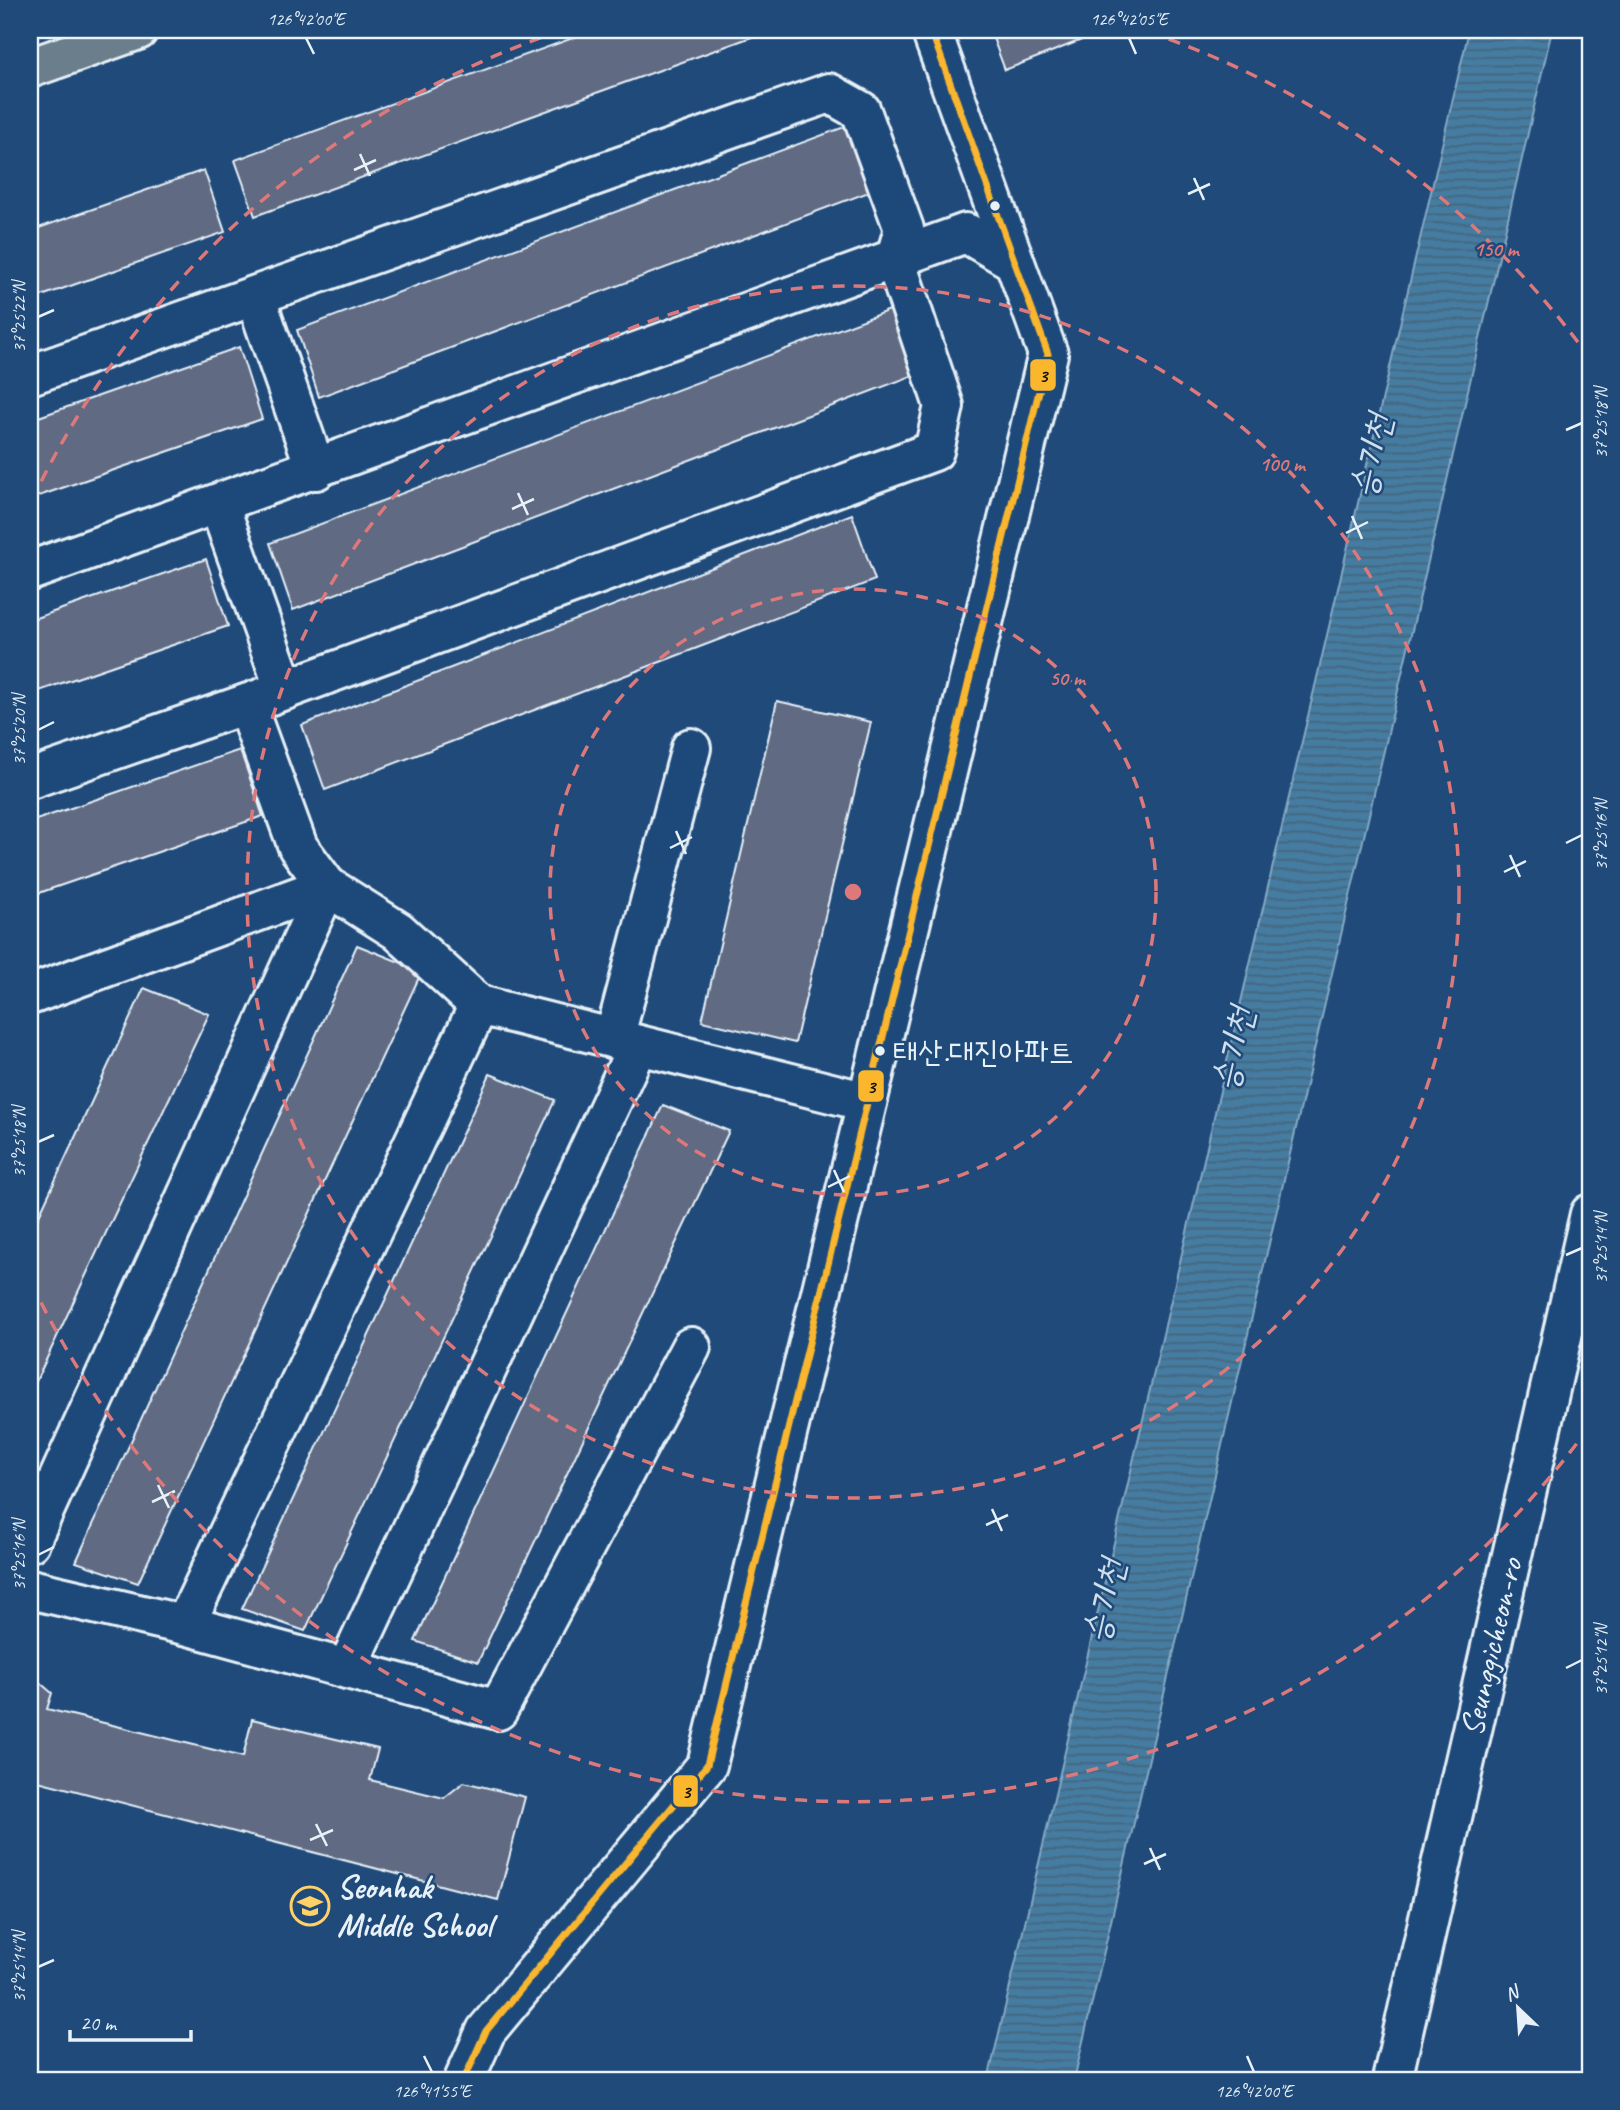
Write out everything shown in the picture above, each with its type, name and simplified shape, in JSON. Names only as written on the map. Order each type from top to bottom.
[{"type":"main road","points":[[30,68],[138,30]]},
{"type":"street","points":[[464,2080],[486,2031],[707,1765],[1048,354],[931,30]]},
{"type":"street","points":[[30,375],[829,93],[861,111],[904,229],[895,260],[944,407],[934,451],[285,690],[30,779]]},
{"type":"street","points":[[30,571],[317,470],[966,233],[1012,260]]},
{"type":"street","points":[[255,296],[317,470]]},
{"type":"street","points":[[219,505],[285,690]]},
{"type":"street","points":[[246,704],[298,847],[327,886],[398,931],[479,1005],[867,1102]]},
{"type":"street","points":[[347,1669],[626,1042],[691,748]]},
{"type":"street","points":[[30,995],[327,886]]},
{"type":"street","points":[[30,1542],[327,886]]},
{"type":"street","points":[[185,1625],[479,1005]]},
{"type":"street","name":"Seunggicheon-ro","points":[[1392,2080],[1579,1318],[1590,1214]]},
{"type":"street","points":[[30,1589],[185,1625],[498,1710],[691,1347]]},
{"type":"water","name":"승기천","points":[[1469,30],[1552,30],[1074,2080],[988,2080]]},
{"type":"building","points":[[595,30],[771,30],[255,216],[235,160]]},
{"type":"building","points":[[990,30],[1107,30],[1005,70]]},
{"type":"building","points":[[847,126],[869,192],[319,397],[297,330]]},
{"type":"building","points":[[204,170],[225,232],[30,300],[30,231]]},
{"type":"building","points":[[895,308],[917,374],[293,610],[270,543]]},
{"type":"building","points":[[239,347],[262,419],[30,499],[30,420]]},
{"type":"building","points":[[852,514],[875,580],[325,790],[302,725]]},
{"type":"building","points":[[206,559],[228,626],[30,694],[30,620]]},
{"type":"building","points":[[777,701],[871,722],[795,1043],[702,1021]]},
{"type":"building","points":[[240,750],[263,816],[30,896],[30,822]]},
{"type":"building","points":[[357,945],[422,971],[138,1583],[76,1562]]},
{"type":"building","points":[[144,988],[209,1014],[30,1394],[30,1235]]},
{"type":"building","points":[[490,1074],[555,1100],[305,1631],[242,1609]]},
{"type":"building","points":[[663,1105],[729,1131],[478,1662],[415,1641]]},
{"type":"building","points":[[30,1674],[52,1693],[47,1709],[243,1757],[252,1719],[378,1749],[370,1780],[444,1798],[464,1782],[525,1797],[498,1900],[30,1779]]},
{"type":"transit line","name":"3","points":[[464,2080],[486,2031],[707,1765],[1048,354],[931,30]]},
{"type":"place","name":"태산.대진아파트","points":[[880,1051]]},
{"type":"place","name":"Seonhak Middle School","points":[[310,1906]]}]
